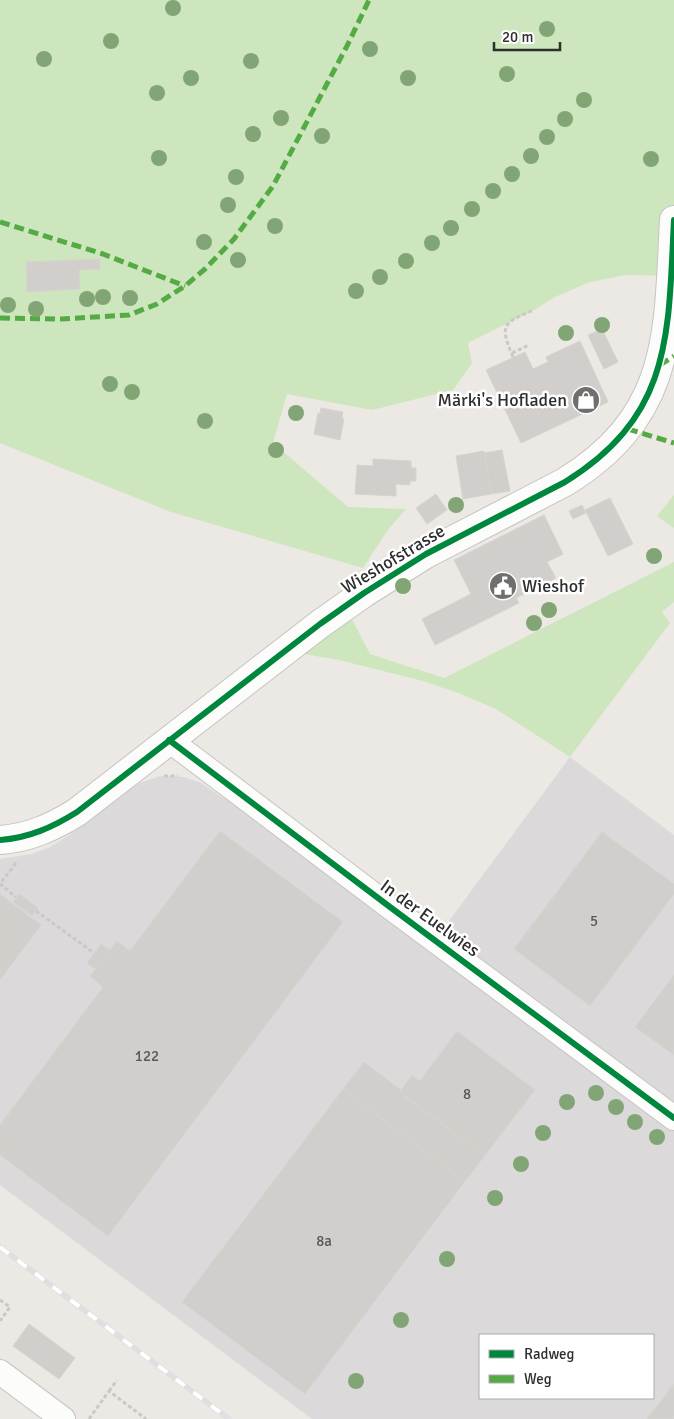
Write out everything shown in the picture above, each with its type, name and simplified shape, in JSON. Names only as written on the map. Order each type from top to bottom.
[{"type":"street","name":"Wieshofstrasse","points":[[0,840],[23,837],[40,832],[66,819],[364,593],[426,554],[543,494],[584,470],[616,442],[638,414],[667,361],[674,220]]},
{"type":"street","name":"In der Euelwies","points":[[169,740],[674,1118]]},
{"type":"street","points":[[0,1372],[63,1419]]},
{"type":"path","points":[[529,345],[512,355],[505,335],[506,326],[514,319],[534,310]]},
{"type":"path","points":[[16,897],[0,884],[20,857]]},
{"type":"path","points":[[36,911],[94,953]]},
{"type":"path","points":[[0,1300],[10,1308],[0,1321]]},
{"type":"path","points":[[89,1419],[117,1380]]},
{"type":"path","points":[[109,1391],[146,1419]]},
{"type":"shaded area","points":[[570,757],[674,835],[674,1419],[312,1419],[0,1185],[0,859],[32,854],[50,847],[71,834],[139,783],[161,776],[184,777],[201,783],[223,798],[231,788],[435,940]]},
{"type":"green space","points":[[0,0],[674,0],[674,220],[671,276],[626,275],[590,282],[555,297],[534,310],[468,343],[472,363],[453,390],[372,410],[287,394],[273,443],[348,507],[406,509],[387,531],[363,568],[171,512],[0,443]]},
{"type":"green space","points":[[674,495],[674,528],[657,516]]},
{"type":"green space","points":[[674,562],[674,602],[662,612],[670,623],[570,757],[496,709],[461,694],[423,681],[339,660],[286,651],[345,606],[370,654],[444,678]]},
{"type":"building","points":[[100,259],[100,269],[79,270],[80,289],[27,292],[26,262]]},
{"type":"building","points":[[602,329],[618,362],[604,369],[588,335]]},
{"type":"building","points":[[580,341],[608,402],[521,443],[486,370],[525,352],[533,369],[548,362],[546,357]]},
{"type":"building","points":[[321,408],[343,412],[342,418],[344,419],[340,440],[314,434],[318,413],[320,414]]},
{"type":"building","points":[[502,450],[510,491],[491,494],[484,453]]},
{"type":"building","points":[[484,451],[491,494],[463,499],[456,456]]},
{"type":"building","points":[[373,459],[411,461],[411,468],[416,468],[416,481],[410,481],[410,485],[396,484],[396,496],[355,494],[357,465],[373,466]]},
{"type":"building","points":[[436,494],[447,510],[427,524],[416,508]]},
{"type":"building","points":[[610,498],[633,544],[608,556],[585,510]]},
{"type":"building","points":[[582,505],[586,513],[573,519],[569,511]]},
{"type":"building","name":"Wieshof","points":[[544,515],[563,554],[547,562],[556,578],[516,598],[519,603],[435,645],[422,619],[471,594],[454,560]]},
{"type":"building","points":[[220,831],[343,922],[108,1236],[0,1155],[0,1125],[103,987],[90,976],[117,941],[130,951]]},
{"type":"building","points":[[602,832],[674,884],[674,894],[590,1006],[514,949]]},
{"type":"building","points":[[0,894],[41,925],[0,980]]},
{"type":"building","points":[[19,894],[38,908],[32,916],[13,902]]},
{"type":"building","points":[[101,944],[110,950],[96,969],[87,963]]},
{"type":"building","points":[[674,975],[674,1055],[635,1027]]},
{"type":"building","points":[[457,1031],[535,1090],[483,1158],[484,1155],[400,1092],[412,1075],[420,1081]]},
{"type":"building","points":[[364,1062],[401,1090],[400,1092],[407,1098],[484,1155],[466,1180],[464,1181],[343,1089]]},
{"type":"building","points":[[343,1089],[464,1181],[466,1180],[305,1394],[182,1302]]},
{"type":"building","points":[[29,1324],[75,1358],[59,1379],[13,1346]]},
{"type":"building","points":[[674,1384],[674,1419],[647,1419]]},
{"type":"railway","points":[[0,1247],[229,1419]]},
{"type":"marked path","points":[[0,318],[61,319],[129,315],[157,304],[185,286],[205,269],[234,239],[273,186],[348,44],[369,0]]},
{"type":"marked path","points":[[0,222],[103,254],[185,286]]},
{"type":"marked path","points":[[660,365],[674,356]]},
{"type":"marked path","points":[[628,429],[674,443]]},
{"type":"cycle path","points":[[0,840],[21,837],[40,831],[77,812],[320,624],[364,593],[426,554],[565,482],[600,456],[627,429],[645,400],[658,369],[670,300],[674,220]]},
{"type":"cycle path","points":[[169,740],[674,1118]]},
{"type":"place","name":"Märki's Hofladen","points":[[586,400]]},
{"type":"place","name":"Wieshof","points":[[503,586]]}]
